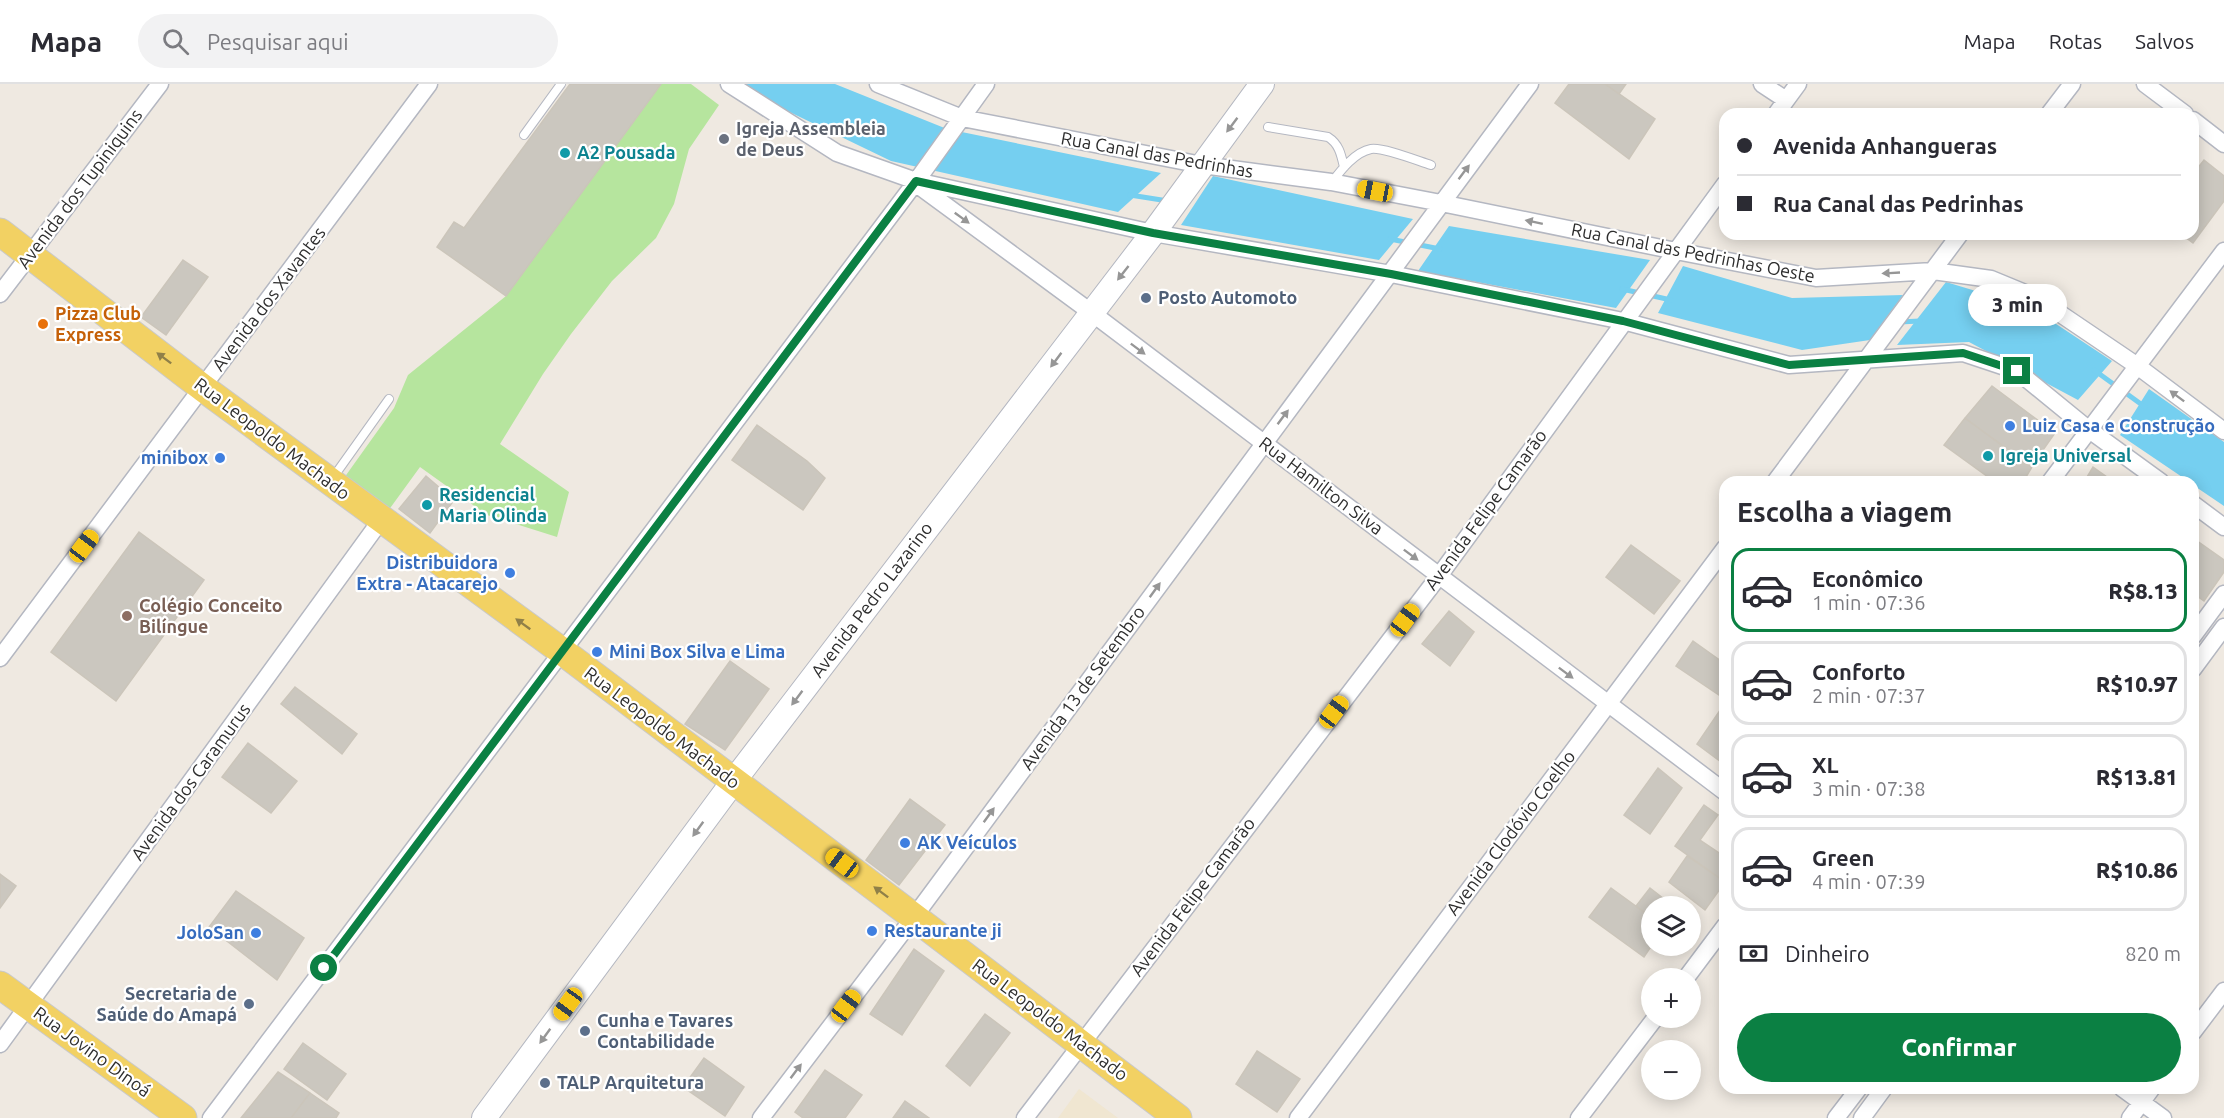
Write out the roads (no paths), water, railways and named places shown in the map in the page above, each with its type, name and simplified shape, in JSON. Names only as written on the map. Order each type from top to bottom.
[{"type":"main road","name":"Avenida Pedro Lazarino","points":[[484,1118],[733,782],[1092,314],[1262,84]]},
{"type":"main road","name":"Rua Leopoldo Machado","points":[[0,232],[203,388],[563,652],[1178,1118]]},
{"type":"main road","name":"Rua Jovino Dinoá","points":[[0,985],[183,1118]]},
{"type":"street","name":"Avenida dos Tupiniquins","points":[[0,294],[160,84]]},
{"type":"street","name":"Avenida dos Xavantes","points":[[0,658],[429,84]]},
{"type":"street","points":[[729,84],[837,153],[918,179],[1153,233],[1628,316],[1789,365],[1963,353],[2017,371],[2088,429],[2153,476]]},
{"type":"street","name":"Rua Canal das Pedrinhas","points":[[878,84],[959,121],[1202,165],[1331,182],[1441,203]]},
{"type":"street","points":[[211,1118],[918,179],[986,84]]},
{"type":"street","points":[[1441,203],[1530,84]]},
{"type":"street","points":[[1762,84],[1781,107],[1798,84]]},
{"type":"street","points":[[2054,108],[2072,84]]},
{"type":"street","points":[[2145,84],[2177,108]]},
{"type":"street","points":[[2199,125],[2224,144]]},
{"type":"street","name":"Rua Hamilton Silva","points":[[918,179],[1092,314],[1719,788]]},
{"type":"street","name":"Avenida Felipe Camarão","points":[[1025,1118],[1080,1043],[1439,576],[1719,192]]},
{"type":"street","name":"Avenida 13 de Setembro","points":[[761,1118],[914,917],[1263,443],[1391,274],[1441,203]]},
{"type":"street","name":"Rua Canal das Pedrinhas Oeste","points":[[1441,203],[1673,256],[1816,278],[1929,276],[1991,279],[2037,298],[2131,371],[2224,431]]},
{"type":"street","points":[[1780,476],[1956,240]]},
{"type":"street","points":[[2054,476],[2099,413],[2224,250]]},
{"type":"street","points":[[2199,508],[2224,527]]},
{"type":"street","name":"Avenida dos Caramurus","points":[[0,1044],[381,520]]},
{"type":"street","name":"Avenida Clodóvio Coelho","points":[[1298,1118],[1719,556]]},
{"type":"street","points":[[2199,628],[2224,594]]},
{"type":"street","points":[[2199,661],[2224,627]]},
{"type":"street","points":[[1694,968],[1719,934]]},
{"type":"street","points":[[2199,1024],[2224,991]]},
{"type":"street","points":[[1579,1118],[1648,1028]]},
{"type":"street","points":[[1836,1118],[1854,1094]]},
{"type":"street","points":[[1862,1118],[1880,1094]]},
{"type":"street","points":[[2130,1094],[2163,1118]]},
{"type":"street","points":[[2130,1118],[2147,1094]]},
{"type":"lane","points":[[524,135],[561,84]]},
{"type":"lane","points":[[1268,127],[1328,137],[1335,141],[1344,167]]},
{"type":"lane","points":[[1331,182],[1360,154],[1372,149],[1431,165]]},
{"type":"lane","points":[[330,482],[388,399]]},
{"type":"water","points":[[746,84],[835,84],[947,129],[1161,173],[1118,212],[891,161],[773,104]]},
{"type":"water","points":[[1213,176],[1413,219],[1379,260],[1181,225]]},
{"type":"water","points":[[1449,226],[1650,260],[1616,308],[1418,271]]},
{"type":"water","points":[[1683,266],[1792,298],[1903,295],[1870,340],[1802,350],[1658,313]]},
{"type":"water","points":[[1946,282],[2032,308],[2112,361],[2078,400],[1969,342],[1897,345]]},
{"type":"water","points":[[2149,389],[2224,442],[2224,506],[2199,489],[2199,476],[2181,476],[2120,435]]},
{"type":"waterway","points":[[1130,195],[1168,201]]},
{"type":"waterway","points":[[1390,239],[1440,249]]},
{"type":"waterway","points":[[1622,289],[1671,300]]},
{"type":"waterway","points":[[1899,322],[1920,321]]},
{"type":"waterway","points":[[2094,370],[2145,407]]},
{"type":"place","name":"Igreja Assembleia de Deus","points":[[724,139]]},
{"type":"place","name":"A2 Pousada","points":[[565,153]]},
{"type":"place","name":"Posto Automoto","points":[[1146,298]]},
{"type":"place","name":"Pizza Club Express","points":[[43,324]]},
{"type":"place","name":"Luiz Casa e Construção","points":[[2010,426]]},
{"type":"place","name":"Igreja Universal","points":[[1988,456]]},
{"type":"place","name":"minibox","points":[[220,458]]},
{"type":"place","name":"Residencial Maria Olinda","points":[[427,505]]},
{"type":"place","name":"Distribuidora Extra - Atacarejo","points":[[510,573]]},
{"type":"place","name":"Colégio Conceito Bilíngue","points":[[127,616]]},
{"type":"place","name":"Mini Box Silva e Lima","points":[[597,652]]},
{"type":"place","name":"AK Veículos","points":[[905,843]]},
{"type":"place","name":"Restaurante ji","points":[[872,931]]},
{"type":"place","name":"JoloSan","points":[[256,933]]},
{"type":"place","name":"Secretaria de Saúde do Amapá","points":[[249,1004]]},
{"type":"place","name":"Cunha e Tavares Contabilidade","points":[[585,1031]]},
{"type":"place","name":"TALP Arquitetura","points":[[545,1083]]}]
